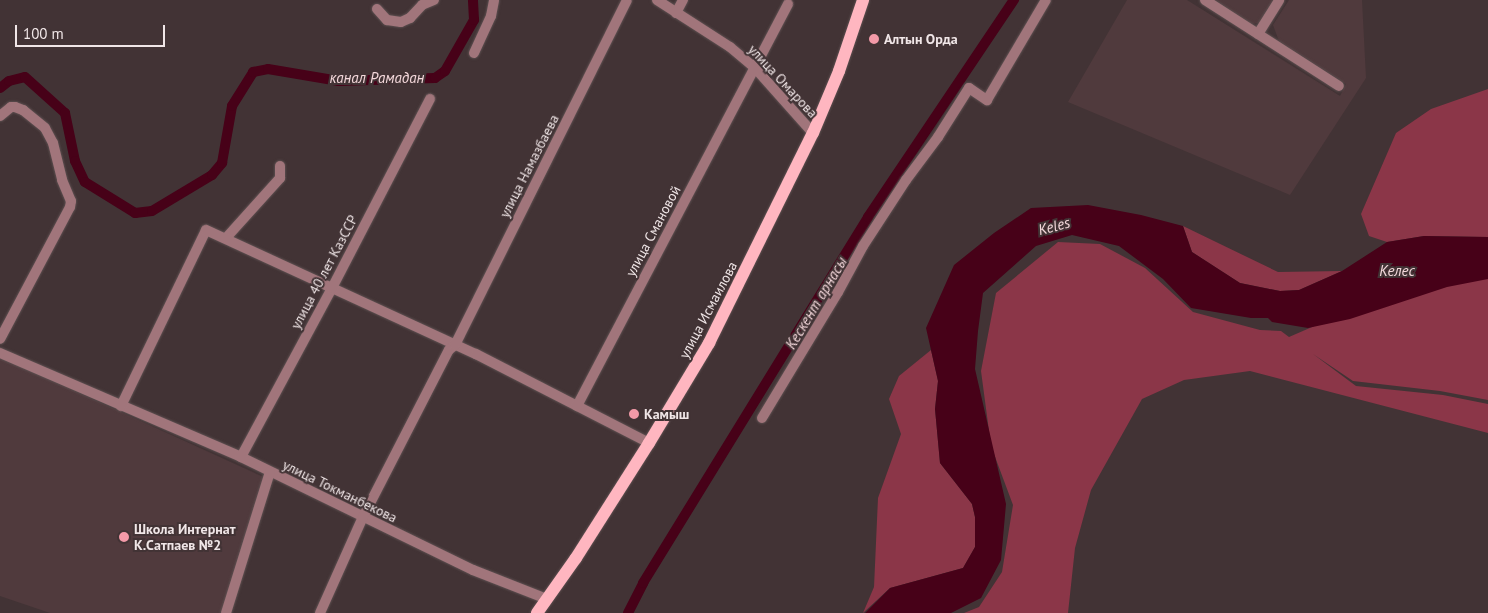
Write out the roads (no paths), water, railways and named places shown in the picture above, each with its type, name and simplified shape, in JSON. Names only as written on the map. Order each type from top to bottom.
[{"type":"main road","name":"улица Исмаилова","points":[[537,613],[649,443],[709,343],[813,133],[840,71],[863,0]]},
{"type":"street","points":[[377,9],[387,20],[394,23],[401,22],[410,18],[422,5],[434,0]]},
{"type":"street","points":[[474,53],[491,16],[494,0]]},
{"type":"street","name":"улица Намазбаева","points":[[320,613],[363,518],[449,350],[455,344],[627,0]]},
{"type":"street","name":"улица Омарова","points":[[657,0],[730,47],[755,68],[813,133]]},
{"type":"street","points":[[676,13],[683,0]]},
{"type":"street","points":[[762,418],[838,292],[863,246],[906,180],[938,137],[969,88],[987,100],[1046,0]]},
{"type":"street","points":[[1205,0],[1339,86]]},
{"type":"street","points":[[1258,34],[1279,0]]},
{"type":"street","name":"улица Смановой","points":[[577,406],[788,4]]},
{"type":"street","name":"улица 40 лет КазССР","points":[[241,458],[430,99]]},
{"type":"street","points":[[0,116],[11,107],[15,107],[23,110],[45,128],[53,143],[62,180],[71,201],[70,207],[0,339]]},
{"type":"street","points":[[226,238],[280,178],[280,166]]},
{"type":"street","points":[[121,406],[206,230],[455,344],[649,443]]},
{"type":"street","name":"улица Токманбекова","points":[[0,353],[241,458],[473,570],[547,599]]},
{"type":"street","points":[[226,613],[270,472]]},
{"type":"water","name":"Келес","points":[[1088,205],[1141,215],[1183,226],[1192,252],[1240,283],[1280,291],[1299,290],[1342,271],[1387,242],[1424,236],[1488,237],[1488,279],[1447,287],[1350,319],[1308,328],[1272,322],[1268,318],[1251,318],[1191,308],[1163,279],[1119,246],[1072,235],[1036,246],[983,293],[978,331],[975,369],[1006,504],[1001,560],[981,598],[951,613],[865,613],[890,588],[963,568],[975,547],[975,517],[972,504],[940,463],[935,409],[938,381],[926,328],[954,265],[994,233],[1031,208]]},
{"type":"waterway","name":"канал Рамадан","points":[[0,88],[9,81],[25,77],[65,113],[75,161],[85,182],[135,213],[152,211],[212,175],[222,163],[232,106],[253,72],[268,69],[339,81],[435,78],[445,71],[474,20],[473,0]]},
{"type":"waterway","name":"Кескент арнасы","points":[[628,613],[643,583],[868,217],[1014,0]]},
{"type":"place","name":"Алтын Орда","points":[[874,39]]},
{"type":"place","name":"Камыш","points":[[634,414]]},
{"type":"place","name":"Школа Интернат К.Сатпаев №2","points":[[124,537]]},
{"type":"water label","name":"Keles","points":[[1054,226]]}]
